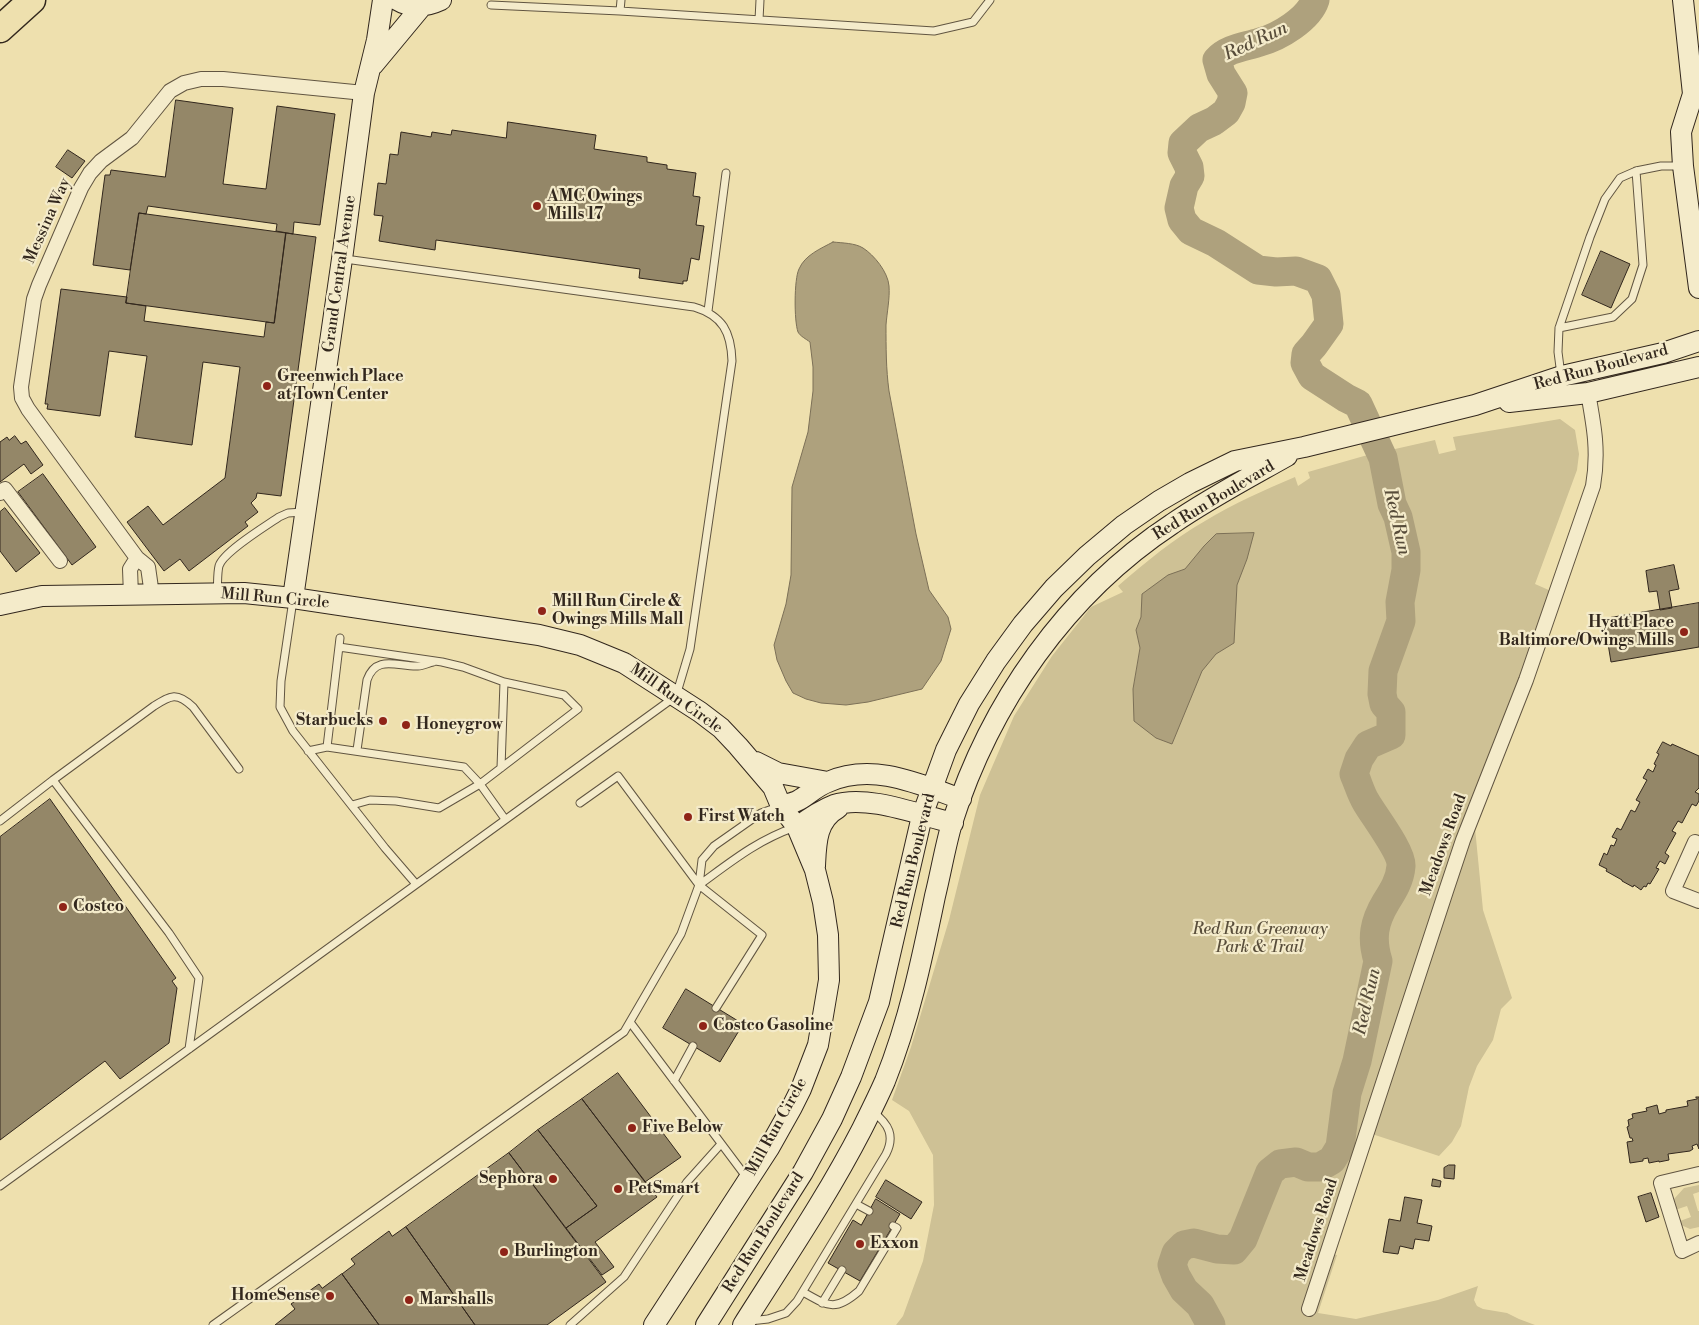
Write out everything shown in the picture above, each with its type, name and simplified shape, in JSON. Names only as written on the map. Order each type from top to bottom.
[{"type":"highway","points":[[0,29],[32,0]]},
{"type":"main road","name":"Grand Central Avenue","points":[[293,598],[364,93],[377,40],[383,0]]},
{"type":"main road","points":[[397,0],[403,4],[416,7],[429,5],[441,0]]},
{"type":"main road","points":[[1683,0],[1696,98],[1681,132],[1683,166],[1699,288]]},
{"type":"main road","name":"Grand Central Avenue","points":[[371,68],[422,6]]},
{"type":"main road","name":"Red Run Boulevard","points":[[706,1325],[802,1172],[832,1119],[851,1077],[879,1002],[922,816],[946,750],[969,704],[996,661],[1023,624],[1054,588],[1087,556],[1124,525],[1190,483],[1235,461],[1304,447],[1475,405],[1564,386],[1699,341]]},
{"type":"main road","name":"Red Run Boulevard","points":[[1564,386],[1588,393],[1699,367]]},
{"type":"main road","name":"Red Run Boulevard","points":[[744,1324],[846,1160],[884,1082],[910,1006],[953,823],[975,761],[1014,688],[1046,642],[1075,607],[1138,548],[1199,506],[1304,447]]},
{"type":"main road","name":"Mill Run Circle","points":[[0,604],[42,596],[244,593],[293,598],[517,631],[561,640],[601,652],[624,662],[721,728],[750,759],[773,787],[781,806],[797,827],[815,870],[823,902],[828,935],[829,980],[818,1045],[795,1101],[769,1148],[654,1325]]},
{"type":"main road","points":[[750,759],[778,772],[828,782]]},
{"type":"main road","points":[[781,806],[799,801],[828,782],[857,774],[878,774],[905,780],[961,799]]},
{"type":"main road","points":[[815,870],[816,841],[821,826],[832,811],[848,802]]},
{"type":"main road","points":[[797,827],[833,806],[848,802],[874,803],[953,823]]},
{"type":"main road","name":"Mill Run Circle","points":[[648,1325],[671,1299]]},
{"type":"street","name":"Messina Way","points":[[152,595],[148,568],[137,558],[28,410],[22,398],[21,387],[34,299],[39,285],[81,188],[90,173],[100,161],[132,138],[170,91],[184,83],[223,79],[364,93]]},
{"type":"street","name":"Meadows Road","points":[[1309,1309],[1449,880],[1526,680],[1593,486],[1596,465],[1596,440],[1588,393]]},
{"type":"street","points":[[0,493],[5,490],[60,561]]},
{"type":"street","points":[[131,595],[130,569],[137,558]]},
{"type":"street","points":[[1699,844],[1695,842],[1673,891],[1699,901]]},
{"type":"street","points":[[1699,1174],[1661,1183],[1682,1251],[1699,1242]]},
{"type":"lane","points":[[620,11],[621,0]]},
{"type":"lane","points":[[759,20],[760,0]]},
{"type":"lane","points":[[491,6],[620,11],[934,31],[973,22],[990,0]]},
{"type":"lane","points":[[1564,386],[1558,352],[1559,328],[1605,199],[1620,178],[1636,171],[1661,166],[1683,166]]},
{"type":"lane","points":[[1559,328],[1613,317],[1632,299],[1643,264],[1636,171]]},
{"type":"lane","points":[[708,311],[726,172]]},
{"type":"lane","points":[[0,1186],[676,696],[690,649],[732,361],[732,346],[724,325],[708,311],[686,305],[342,259]]},
{"type":"lane","points":[[217,593],[218,566],[229,552],[288,512],[306,512]]},
{"type":"lane","points":[[293,598],[280,681],[280,707],[293,731],[308,751],[416,884]]},
{"type":"lane","points":[[327,747],[340,638]]},
{"type":"lane","points":[[339,647],[436,661],[463,667],[504,682],[564,694],[578,709],[480,784],[439,808],[396,801],[370,800],[352,805]]},
{"type":"lane","points":[[357,750],[367,680],[370,672],[375,667],[388,662],[419,666],[436,661]]},
{"type":"lane","points":[[501,768],[504,682]]},
{"type":"lane","points":[[0,821],[165,698],[175,696],[185,699],[239,769]]},
{"type":"lane","points":[[308,751],[327,747],[357,750],[464,767],[480,784],[505,820]]},
{"type":"lane","points":[[580,803],[618,776],[700,885],[762,935],[716,1008]]},
{"type":"lane","points":[[53,780],[169,933],[199,978],[189,1049]]},
{"type":"lane","points":[[214,1325],[624,1032],[681,934],[700,885],[702,860],[714,846],[761,813],[781,806]]},
{"type":"lane","points":[[700,885],[732,859],[754,845],[775,834],[797,827]]},
{"type":"lane","points":[[630,1022],[748,1180]]},
{"type":"lane","points":[[674,1081],[693,1046]]},
{"type":"lane","points":[[744,1324],[786,1313],[803,1292],[856,1204],[891,1144],[889,1130],[883,1121],[871,1110]]},
{"type":"lane","points":[[570,1325],[624,1277],[688,1182],[721,1144]]},
{"type":"lane","points":[[856,1204],[869,1212]]},
{"type":"lane","points":[[803,1292],[825,1305],[833,1305],[841,1304],[859,1291],[897,1228],[893,1226]]},
{"type":"lane","points":[[822,1303],[842,1270]]},
{"type":"green space","name":"Red Run Greenway Park & Trail","points":[[1560,419],[1575,430],[1579,454],[1577,470],[1535,584],[1551,591],[1475,828],[1483,910],[1512,998],[1501,1009],[1493,1040],[1477,1066],[1469,1087],[1461,1126],[1452,1142],[1439,1156],[1372,1134],[1332,1254],[1337,1255],[1318,1313],[1356,1319],[1438,1300],[1478,1286],[1474,1300],[1477,1306],[1483,1309],[1507,1313],[1535,1325],[896,1325],[903,1316],[923,1261],[934,1205],[933,1155],[909,1111],[892,1100],[911,1047],[949,920],[980,795],[1014,716],[1052,656],[1091,607],[1123,592],[1118,586],[1160,551],[1193,528],[1260,492],[1295,477],[1298,486],[1310,478],[1308,472],[1364,456],[1435,440],[1439,454],[1456,450],[1453,437]],"holes":[[[1142,611],[1140,726],[1133,689],[1140,648],[1136,630]]]},
{"type":"green space","points":[[1699,1185],[1699,1192],[1693,1194],[1699,1211],[1699,1227],[1690,1229],[1681,1225],[1680,1221],[1691,1217],[1687,1206],[1675,1210],[1674,1199],[1684,1188]]},
{"type":"shaded area","points":[[833,242],[852,244],[863,248],[880,264],[888,281],[886,342],[889,391],[916,534],[929,590],[948,617],[951,629],[941,661],[922,689],[868,702],[846,705],[821,703],[793,693],[777,660],[774,645],[786,604],[791,575],[792,487],[808,432],[813,391],[810,342],[798,332],[797,327],[795,300],[797,274],[805,260],[813,253]]},
{"type":"shaded area","points":[[1254,533],[1237,585],[1234,643],[1216,654],[1202,671],[1172,744],[1156,738],[1134,721],[1133,689],[1140,648],[1136,630],[1141,617],[1142,594],[1168,575],[1185,569],[1216,534]]},
{"type":"building","points":[[176,100],[233,108],[223,184],[266,189],[277,106],[335,114],[320,225],[294,222],[293,234],[276,231],[277,224],[148,206],[146,214],[139,213],[130,270],[93,265],[105,175],[110,175],[111,170],[165,177]]},
{"type":"building","name":"AMC Owings Mills 17","points":[[508,122],[596,135],[594,149],[647,157],[647,162],[667,165],[667,169],[696,173],[693,196],[700,197],[696,225],[704,226],[699,260],[691,258],[687,281],[683,281],[683,284],[639,278],[640,269],[436,240],[435,250],[379,241],[383,216],[374,215],[378,183],[386,184],[390,154],[398,155],[401,132],[431,137],[432,132],[451,135],[452,130],[506,138]]},
{"type":"building","points":[[68,150],[85,161],[72,178],[56,167]]},
{"type":"building","points":[[139,213],[286,233],[274,323],[126,303]]},
{"type":"building","name":"Greenwich Place at Town Center","points":[[286,233],[316,237],[281,496],[257,493],[256,498],[251,503],[258,512],[245,522],[248,526],[189,571],[180,559],[164,571],[127,522],[148,506],[163,525],[225,478],[240,367],[203,362],[192,445],[135,437],[147,356],[109,351],[100,416],[47,409],[48,404],[45,404],[61,289],[127,297],[126,303],[146,306],[144,321],[264,337],[266,322],[274,323]]},
{"type":"building","points":[[1601,251],[1630,264],[1611,308],[1582,295]]},
{"type":"building","points":[[15,436],[21,444],[26,441],[43,465],[31,474],[24,464],[0,482],[0,442],[7,437],[9,440]]},
{"type":"building","points":[[43,474],[96,547],[72,565],[18,492]]},
{"type":"building","points":[[5,508],[40,553],[16,572],[0,551],[0,512]]},
{"type":"building","points":[[1674,565],[1679,589],[1669,591],[1672,608],[1660,610],[1657,591],[1649,592],[1646,571]]},
{"type":"building","points":[[1699,603],[1699,647],[1611,662],[1604,619]]},
{"type":"building","points":[[1663,742],[1699,756],[1699,788],[1695,792],[1699,794],[1699,801],[1696,806],[1692,804],[1682,823],[1678,821],[1672,831],[1676,833],[1665,853],[1669,856],[1665,864],[1660,861],[1656,868],[1659,869],[1650,884],[1648,883],[1641,890],[1634,885],[1633,887],[1622,881],[1599,865],[1604,853],[1607,855],[1611,845],[1614,846],[1617,839],[1612,837],[1617,828],[1621,830],[1631,810],[1635,812],[1640,802],[1636,800],[1647,780],[1643,778],[1648,769],[1653,772],[1656,765],[1654,764],[1659,754],[1657,753]]},
{"type":"building","name":"Costco","points":[[50,799],[176,978],[172,981],[177,988],[169,1043],[120,1079],[105,1061],[0,1140],[0,837]]},
{"type":"building","name":"Costco Gasoline","points":[[686,989],[743,1024],[720,1062],[663,1028]]},
{"type":"building","name":"Five Below","points":[[618,1073],[681,1157],[645,1182],[582,1099]]},
{"type":"building","points":[[1696,1097],[1699,1097],[1699,1149],[1697,1144],[1692,1146],[1693,1149],[1690,1151],[1668,1154],[1669,1160],[1649,1163],[1648,1158],[1643,1159],[1643,1161],[1630,1163],[1627,1142],[1633,1141],[1630,1138],[1627,1127],[1629,1126],[1628,1120],[1633,1118],[1632,1114],[1647,1111],[1646,1108],[1657,1105],[1659,1114],[1666,1112],[1666,1110],[1688,1106],[1687,1101],[1697,1099]]},
{"type":"building","name":"PetSmart","points":[[582,1099],[657,1197],[595,1242],[614,1267],[602,1275],[566,1228],[597,1206],[538,1130]]},
{"type":"building","name":"Sephora","points":[[538,1130],[597,1206],[566,1228],[509,1153]]},
{"type":"building","name":"Burlington","points":[[509,1153],[606,1282],[547,1325],[475,1325],[406,1227]]},
{"type":"building","points":[[1449,1165],[1455,1165],[1454,1179],[1444,1178],[1444,1168]]},
{"type":"building","points":[[1433,1179],[1441,1181],[1440,1187],[1432,1186]]},
{"type":"building","points":[[886,1180],[922,1202],[911,1219],[876,1197]]},
{"type":"building","points":[[1651,1193],[1659,1217],[1646,1222],[1638,1197]]},
{"type":"building","points":[[1405,1197],[1422,1200],[1417,1223],[1432,1226],[1429,1241],[1415,1239],[1413,1249],[1400,1246],[1398,1254],[1383,1252],[1389,1219],[1400,1221]]},
{"type":"building","name":"Exxon","points":[[876,1199],[900,1214],[860,1281],[828,1263],[853,1220],[861,1225]]},
{"type":"building","name":"Marshalls","points":[[406,1227],[475,1325],[379,1325],[342,1274],[355,1264],[351,1259],[389,1231],[392,1236]]},
{"type":"building","name":"HomeSense","points":[[342,1274],[379,1325],[275,1325],[295,1309],[291,1304],[319,1284],[322,1288]]},
{"type":"waterway","name":"Red Run","points":[[1211,1325],[1200,1305],[1184,1290],[1176,1276],[1172,1265],[1176,1253],[1184,1245],[1194,1243],[1217,1249],[1234,1250],[1243,1239],[1270,1172],[1280,1164],[1296,1162],[1308,1167],[1320,1167],[1332,1160],[1340,1147],[1347,1093],[1357,1061],[1378,961],[1374,937],[1376,923],[1396,885],[1401,866],[1397,852],[1364,799],[1354,774],[1359,759],[1368,745],[1391,735],[1391,712],[1384,704],[1382,694],[1383,671],[1401,621],[1400,602],[1406,570],[1406,552],[1398,517],[1392,504],[1383,458],[1358,404],[1312,376],[1305,363],[1306,354],[1329,324],[1326,295],[1318,279],[1296,271],[1276,272],[1258,270],[1216,243],[1191,231],[1182,220],[1179,208],[1184,186],[1190,176],[1189,167],[1182,153],[1183,143],[1199,128],[1214,121],[1226,112],[1231,103],[1233,93],[1221,74],[1217,60],[1231,50],[1268,40],[1284,32],[1307,14],[1315,0]]},
{"type":"place","name":"AMC Owings Mills 17","points":[[537,206]]},
{"type":"place","name":"Greenwich Place at Town Center","points":[[267,386]]},
{"type":"place","name":"Mill Run Circle & Owings Mills Mall","points":[[542,611]]},
{"type":"place","name":"Hyatt Place Baltimore/Owings Mills","points":[[1684,632]]},
{"type":"place","name":"Starbucks","points":[[383,721]]},
{"type":"place","name":"Honeygrow","points":[[406,725]]},
{"type":"place","name":"First Watch","points":[[688,817]]},
{"type":"place","name":"Costco","points":[[63,907]]},
{"type":"place","name":"Costco Gasoline","points":[[703,1026]]},
{"type":"place","name":"Five Below","points":[[632,1128]]},
{"type":"place","name":"Sephora","points":[[553,1179]]},
{"type":"place","name":"PetSmart","points":[[618,1189]]},
{"type":"place","name":"Exxon","points":[[860,1244]]},
{"type":"place","name":"Burlington","points":[[504,1252]]},
{"type":"place","name":"HomeSense","points":[[330,1296]]},
{"type":"place","name":"Marshalls","points":[[409,1300]]}]
